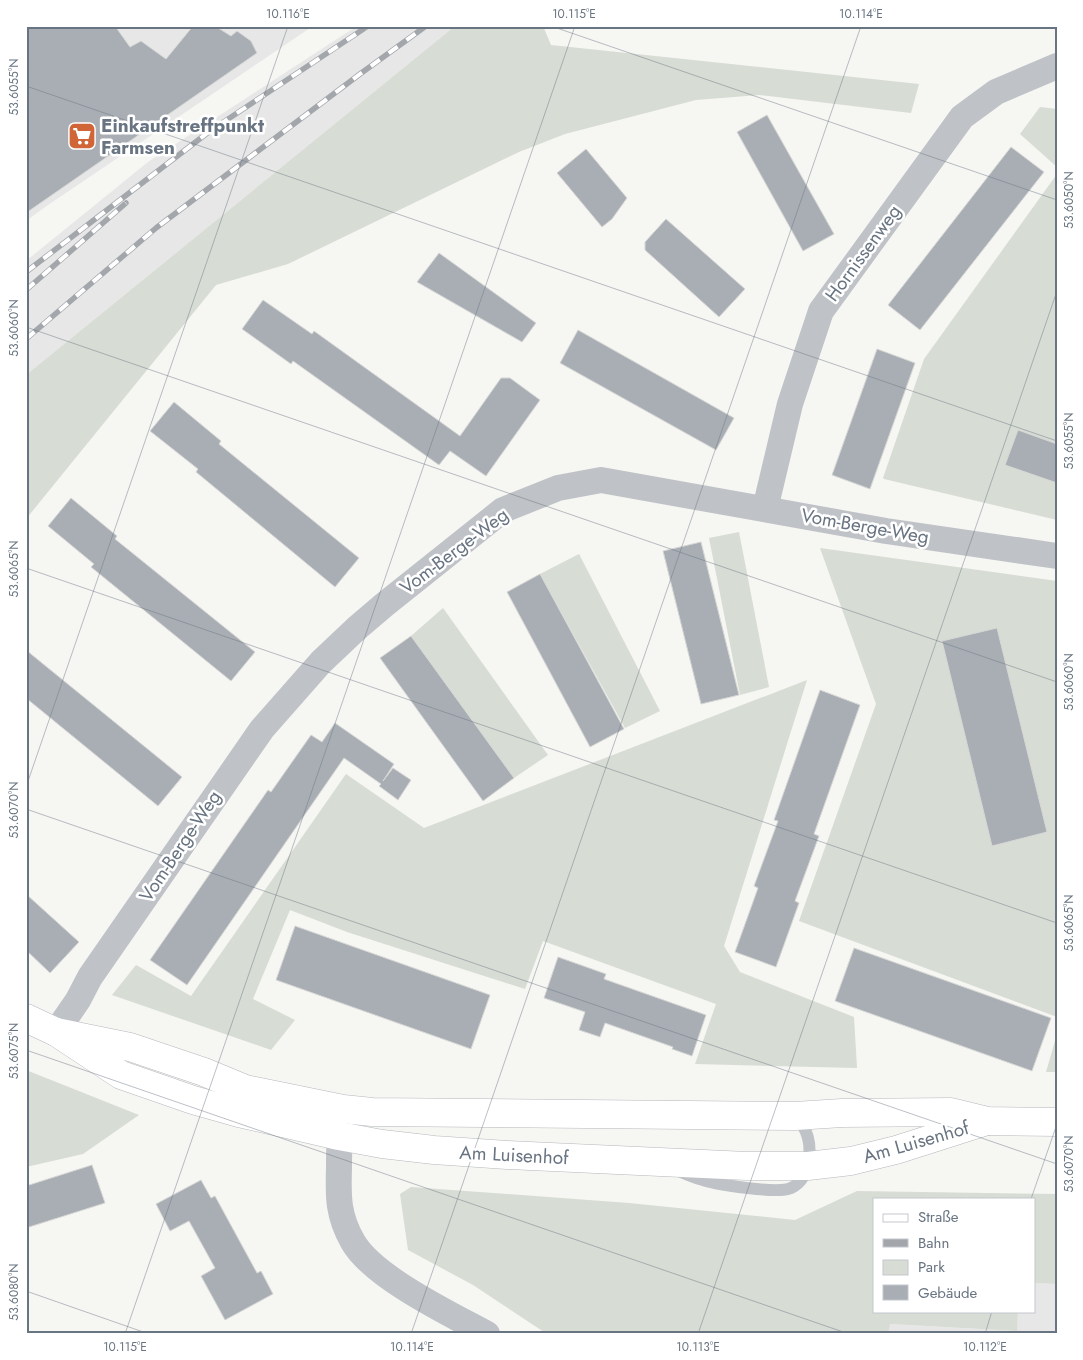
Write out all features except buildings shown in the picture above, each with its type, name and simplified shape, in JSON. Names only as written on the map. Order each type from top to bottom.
[{"type":"main road","name":"Am Luisenhof","points":[[26,1018],[56,1032],[121,1075],[239,1114],[382,1144],[434,1150],[747,1166],[808,1166],[851,1161],[878,1155],[988,1121]]},
{"type":"main road","name":"Am Luisenhof","points":[[56,1032],[130,1047],[204,1072],[245,1089],[343,1109],[404,1113],[795,1116],[842,1113],[951,1112],[988,1121],[1057,1122]]},
{"type":"street","name":"Hornissenweg","points":[[765,509],[790,404],[821,311],[962,117],[996,92],[1057,66]]},
{"type":"street","name":"Vom-Berge-Weg","points":[[56,1032],[78,1000],[90,977],[262,728],[321,662],[357,628],[503,510],[558,488],[601,480],[886,531],[1057,556]]},
{"type":"street","points":[[343,1109],[339,1136],[337,1197],[344,1223],[353,1243],[384,1274],[487,1334]]},
{"type":"lane","points":[[795,1116],[802,1123],[807,1133],[810,1146],[808,1166]]},
{"type":"shaded area","name":"Einkaufstreffpunkt Farmsen","points":[[26,26],[313,26],[26,221]]},
{"type":"shaded area","points":[[357,26],[455,26],[26,375],[26,261],[148,162]]},
{"type":"shaded area","points":[[1036,1283],[1057,1284],[1057,1334],[888,1334],[889,1324],[1017,1331],[1018,1312],[1036,1312]]},
{"type":"green space","points":[[455,26],[543,26],[551,45],[919,84],[911,113],[759,95],[696,100],[565,134],[519,152],[288,264],[216,285],[26,519],[26,375]]},
{"type":"green space","points":[[1040,107],[1057,109],[1057,167],[1020,134]]},
{"type":"green space","points":[[1057,174],[1057,520],[884,479],[924,359]]},
{"type":"green space","points":[[739,532],[769,687],[740,695],[709,538]]},
{"type":"green space","points":[[820,548],[1057,581],[1057,1017],[799,921],[876,704]]},
{"type":"green space","points":[[579,554],[660,711],[625,728],[540,574]]},
{"type":"green space","points":[[443,608],[548,755],[514,778],[411,636]]},
{"type":"green space","points":[[807,680],[724,946],[740,972],[854,1017],[857,1068],[695,1064],[716,1004],[543,941],[525,989],[347,932],[290,910],[253,999],[295,1020],[271,1050],[112,995],[136,965],[191,996],[346,774],[424,828]]},
{"type":"green space","points":[[1057,1034],[1057,1072],[1046,1072]]},
{"type":"green space","points":[[26,1070],[139,1115],[83,1154],[26,1167]]},
{"type":"green space","points":[[411,1187],[629,1203],[795,1220],[857,1191],[1057,1194],[1057,1284],[1036,1283],[1036,1198],[873,1198],[873,1312],[1018,1312],[1017,1331],[890,1324],[888,1334],[547,1334],[473,1285],[408,1250],[400,1194]]},
{"type":"railway","points":[[26,272],[210,131],[368,26]]},
{"type":"railway","points":[[26,339],[156,228],[426,26]]},
{"type":"railway","points":[[26,290],[126,203]]},
{"type":"place","name":"Einkaufstreffpunkt Farmsen","points":[[82,136]]}]
